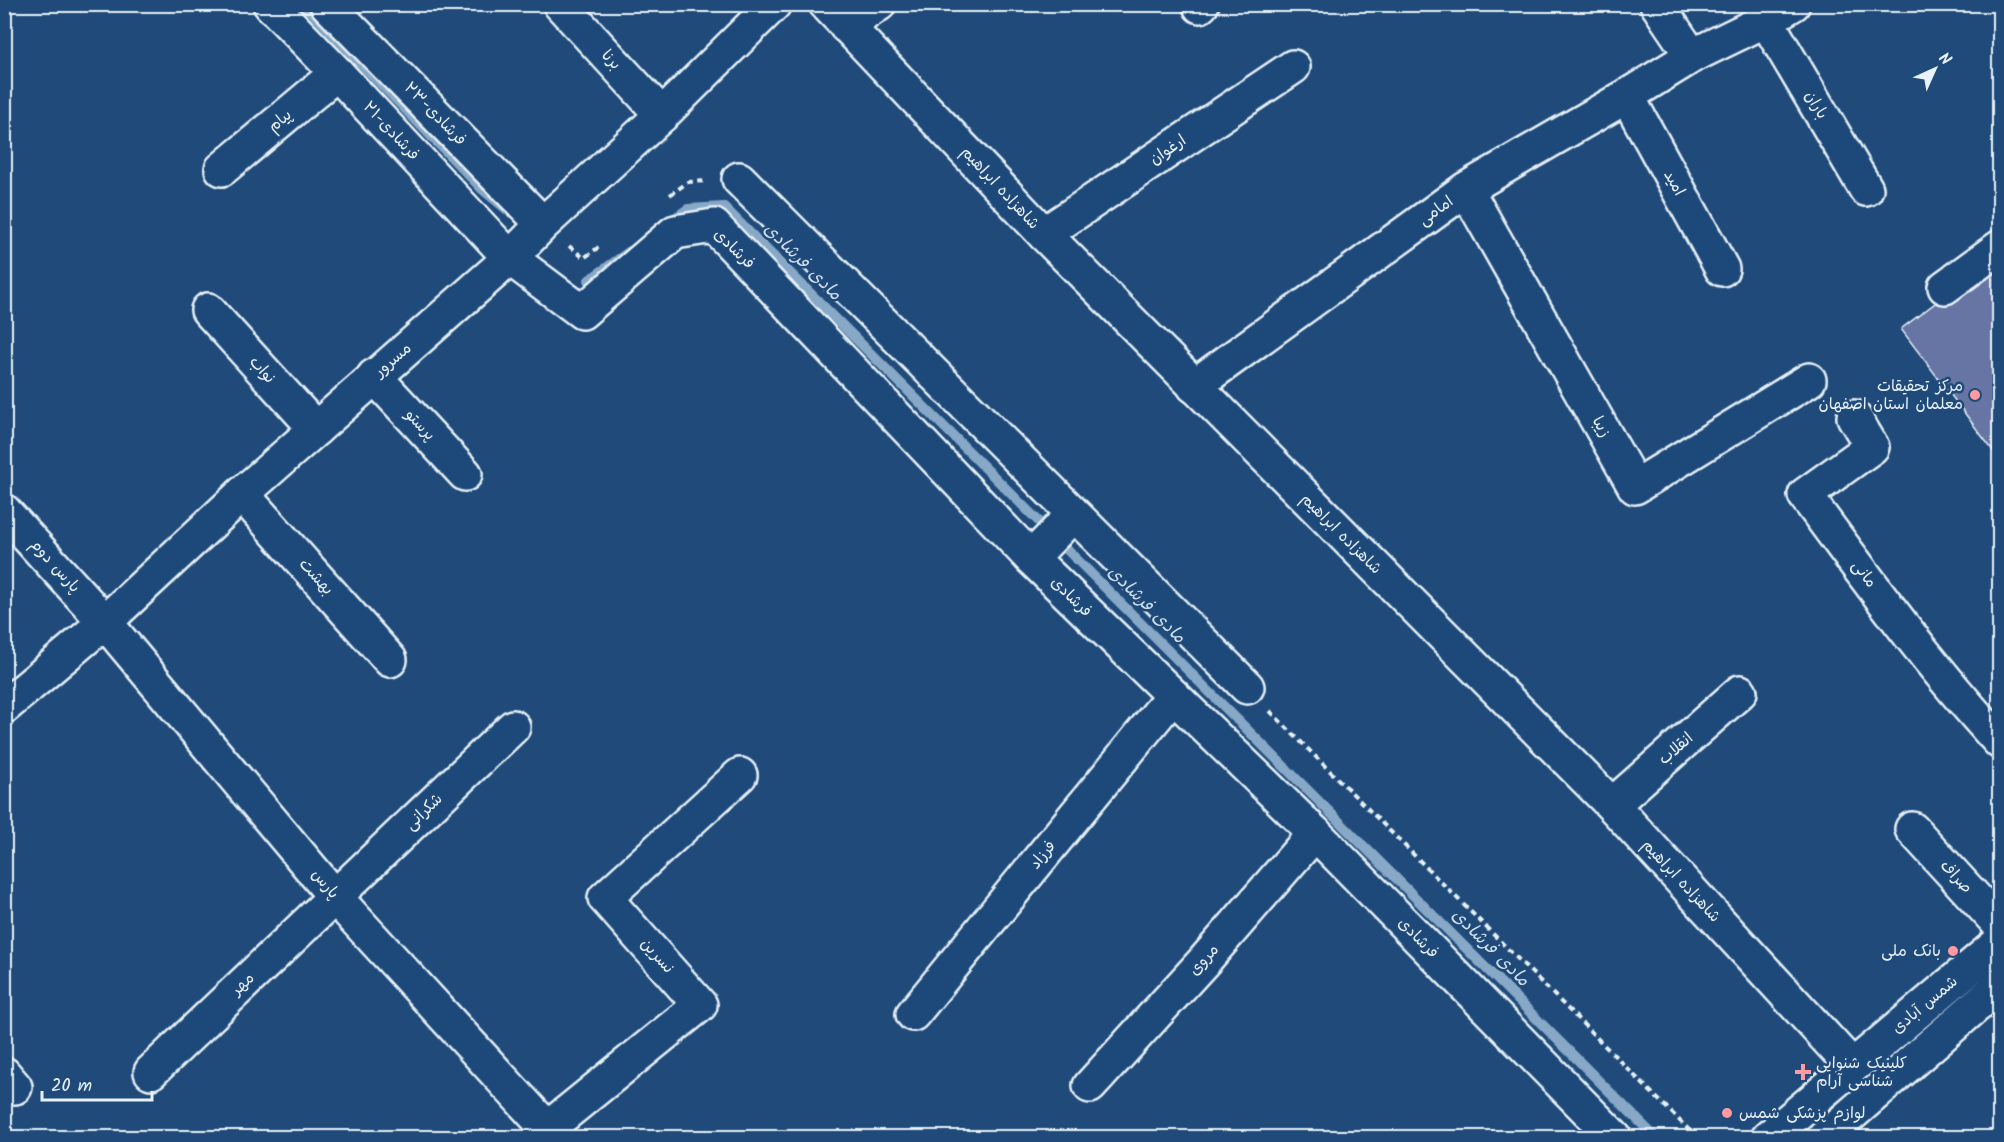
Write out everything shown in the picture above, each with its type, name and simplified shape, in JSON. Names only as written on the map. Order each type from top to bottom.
[{"type":"street","name":"۲۱-فرشادی","points":[[270,4],[510,258]]},
{"type":"street","name":"۲۳-فرشادی","points":[[327,4],[543,224]]},
{"type":"street","name":"برنا","points":[[560,4],[662,115]]},
{"type":"street","name":"مسرور","points":[[4,707],[105,622],[242,494],[510,258],[543,224],[662,115],[774,4]]},
{"type":"street","points":[[836,15],[879,4]]},
{"type":"street","points":[[1658,4],[1692,56]]},
{"type":"street","name":"امامی","points":[[1194,386],[1466,189],[1692,56],[1779,12]]},
{"type":"street","name":"باران","points":[[1779,12],[1866,189]]},
{"type":"street","name":"شاهزاده ابراهیم","points":[[836,15],[1044,234],[1612,805],[1852,1066]]},
{"type":"street","name":"ارغوان","points":[[1044,234],[1293,67]]},
{"type":"street","name":"پیام","points":[[222,170],[337,73]]},
{"type":"street","name":"امید","points":[[1627,96],[1722,269]]},
{"type":"street","points":[[739,179],[1246,687]]},
{"type":"street","name":"زیبا","points":[[1466,189],[1635,487],[1809,380]]},
{"type":"street","name":"فرشادی","points":[[510,258],[582,312],[675,232],[714,226],[1031,558],[1315,833],[1615,1137]]},
{"type":"street","points":[[1946,287],[2000,247]]},
{"type":"street","name":"نواب","points":[[208,310],[316,429]]},
{"type":"street","name":"پرستو","points":[[374,376],[465,474]]},
{"type":"street","name":"مانی","points":[[1854,417],[1872,447],[1805,495],[1969,708],[2000,742]]},
{"type":"street","name":"بهشت","points":[[242,494],[390,660]]},
{"type":"street","name":"پارس دوم","points":[[4,511],[105,622]]},
{"type":"street","points":[[1031,558],[1074,514]]},
{"type":"street","name":"پارس","points":[[105,622],[335,897],[552,1133]]},
{"type":"street","name":"انقلاب","points":[[1612,805],[1740,692]]},
{"type":"street","name":"فرزاد","points":[[913,1014],[1172,697]]},
{"type":"street","name":"شکرانی","points":[[335,897],[513,727]]},
{"type":"street","name":"نسرین","points":[[552,1133],[700,1005],[604,898],[740,775]]},
{"type":"street","name":"صراف","points":[[1912,829],[2000,925]]},
{"type":"street","name":"مروی","points":[[1090,1086],[1205,960],[1315,833]]},
{"type":"street","name":"مهر","points":[[151,1071],[335,897]]},
{"type":"street","name":"شمس آبادی","points":[[1768,1137],[2000,942]]},
{"type":"street","name":"شمس آبادی","points":[[1824,1137],[2000,986]]},
{"type":"path","points":[[1246,687],[1697,1137]]},
{"type":"building","name":"مرکز تحقیقات معلمان استان اصفهان","points":[[2000,254],[2000,460],[1901,329]]},
{"type":"waterway","name":"مادی فرشادی","points":[[304,4],[483,190],[511,213]]},
{"type":"waterway","name":"مادی فرشادی","points":[[669,222],[688,209],[724,207],[1656,1138]]},
{"type":"waterway","name":"مادی فرشادی","points":[[589,280],[630,251]]},
{"type":"place","name":"مرکز تحقیقات معلمان استان اصفهان","points":[[1975,395]]},
{"type":"place","name":"بانک ملی","points":[[1953,951]]},
{"type":"place","name":"کلینیک شنوایی شناسی آرام","points":[[1803,1072]]},
{"type":"place","name":"لوازم پزشکی شمس","points":[[1727,1113]]}]
